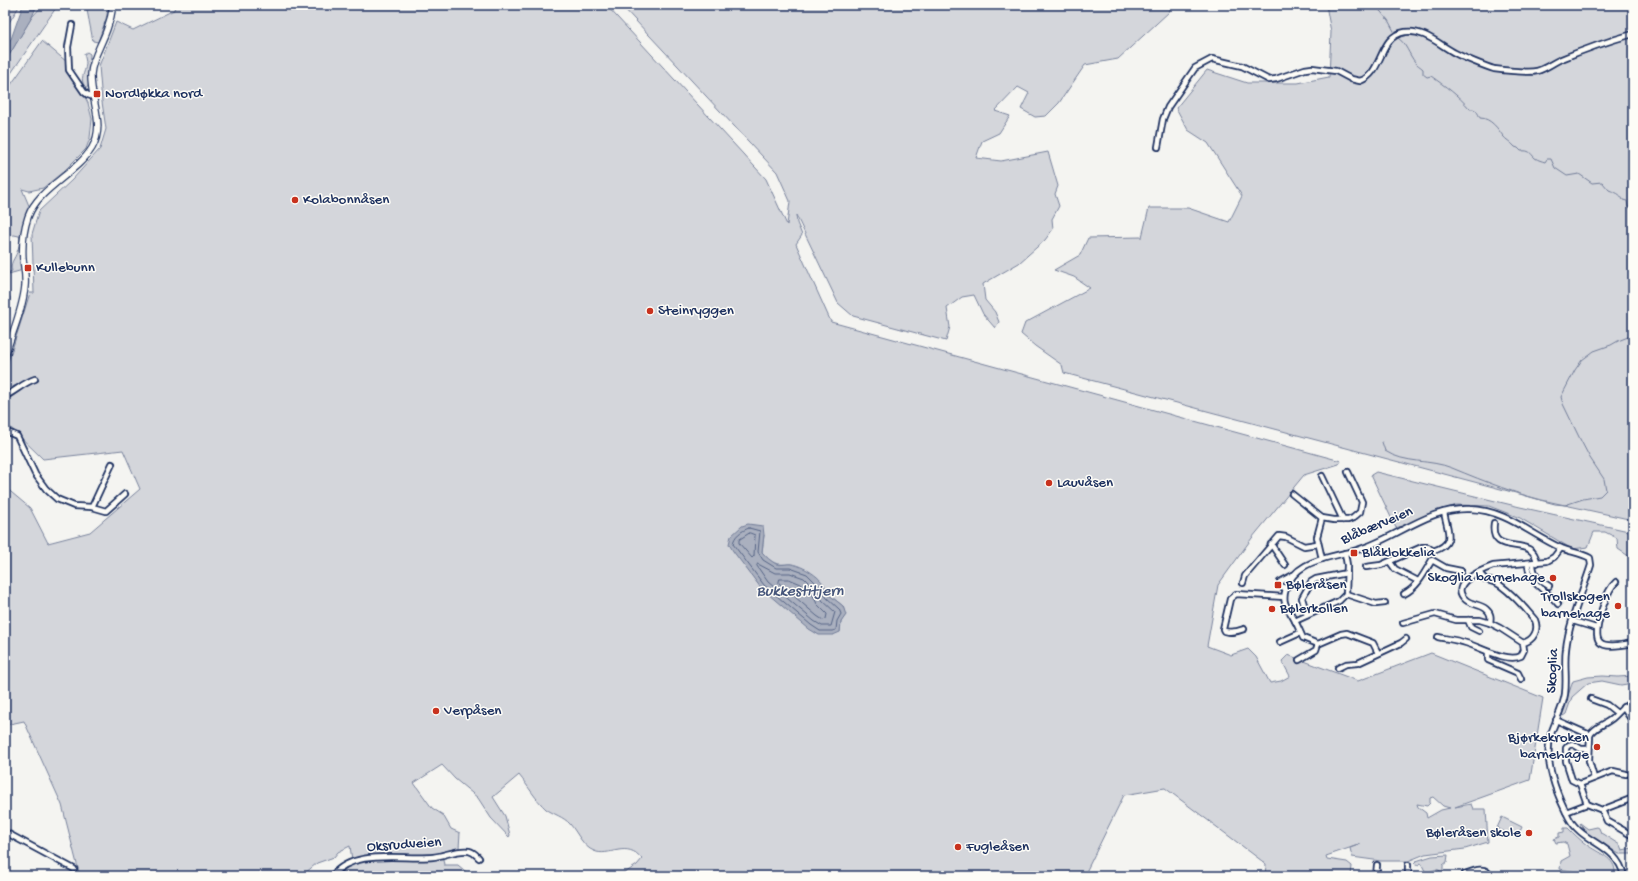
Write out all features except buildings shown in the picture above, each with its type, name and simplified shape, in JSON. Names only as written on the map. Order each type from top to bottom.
[{"type":"main road","points":[[5,356],[25,290],[26,274],[23,250],[28,216],[38,200],[82,161],[92,147],[96,138],[98,126],[91,79],[93,64],[109,25],[113,5]]},
{"type":"street","points":[[72,25],[68,47],[69,70],[84,92],[94,97]]},
{"type":"street","points":[[1158,147],[1163,119],[1168,107],[1193,70],[1212,59],[1242,66],[1269,80],[1312,68],[1336,71],[1351,79],[1360,81],[1372,73],[1390,40],[1401,33],[1408,32],[1434,40],[1455,53],[1491,68],[1532,72],[1541,70],[1558,60],[1633,34]]},
{"type":"street","points":[[5,396],[13,392],[25,382],[35,379]]},
{"type":"street","points":[[5,431],[15,434],[19,438],[35,474],[46,489],[56,499],[74,506],[92,507],[106,511],[126,494]]},
{"type":"street","points":[[92,507],[112,464]]},
{"type":"street","points":[[1292,494],[1322,518],[1351,520],[1358,515],[1362,505],[1361,499],[1348,472]]},
{"type":"street","points":[[1322,476],[1343,520]]},
{"type":"street","name":"Blåbærveien","points":[[1295,621],[1285,607],[1284,597],[1286,589],[1295,574],[1305,566],[1322,559],[1371,545],[1426,518],[1444,512],[1465,509],[1495,513],[1521,524],[1561,548],[1588,557],[1591,560]]},
{"type":"street","points":[[1404,594],[1418,581],[1432,560],[1434,552],[1444,546],[1448,541],[1448,531],[1444,512]]},
{"type":"street","points":[[1322,518],[1318,532],[1317,544],[1322,559]]},
{"type":"street","points":[[1494,523],[1495,535],[1499,541],[1505,545],[1519,545],[1534,552],[1529,574],[1532,580],[1558,604]]},
{"type":"street","points":[[1242,583],[1245,576],[1279,536],[1283,536],[1304,546],[1317,544]]},
{"type":"street","points":[[1271,544],[1285,565]]},
{"type":"street","points":[[1366,567],[1377,566],[1390,562],[1422,547],[1428,548],[1434,552]]},
{"type":"street","points":[[1490,622],[1491,617],[1488,610],[1467,602],[1462,596],[1461,587],[1465,580],[1479,572],[1500,565],[1547,561],[1552,559],[1561,548]]},
{"type":"street","points":[[1345,553],[1347,565],[1346,594],[1339,601],[1295,621],[1300,633],[1306,640],[1318,644],[1347,633],[1373,644],[1378,653]]},
{"type":"street","points":[[1432,560],[1446,568],[1461,571]]},
{"type":"street","name":"Skoglia","points":[[1591,560],[1566,648],[1565,696],[1549,741],[1548,758],[1554,780],[1566,812],[1572,822],[1578,829],[1614,856],[1621,866],[1624,876]]},
{"type":"street","points":[[1390,562],[1395,569],[1418,581]]},
{"type":"street","points":[[1532,563],[1536,577],[1548,586]]},
{"type":"street","points":[[1479,572],[1486,580],[1503,587],[1534,620],[1536,632],[1527,642],[1523,643]]},
{"type":"street","points":[[1307,615],[1302,598],[1311,582],[1316,579],[1347,573]]},
{"type":"street","points":[[1286,589],[1281,586],[1280,582],[1295,574]]},
{"type":"street","points":[[1616,582],[1610,588],[1596,628],[1597,638],[1606,646],[1613,647],[1633,643]]},
{"type":"street","points":[[1244,629],[1229,632],[1224,631],[1223,629],[1232,596],[1236,594],[1284,597]]},
{"type":"street","points":[[1346,594],[1376,604],[1385,602]]},
{"type":"street","points":[[1402,623],[1435,614],[1452,620],[1480,620],[1490,622],[1523,643]]},
{"type":"street","points":[[1468,620],[1471,627],[1478,631]]},
{"type":"street","points":[[1573,621],[1596,628]]},
{"type":"street","points":[[1280,642],[1300,633]]},
{"type":"street","points":[[1438,637],[1468,643],[1488,652],[1517,658],[1523,653],[1523,643]]},
{"type":"street","points":[[1338,668],[1346,664],[1358,663],[1401,643],[1406,638]]},
{"type":"street","points":[[1299,660],[1313,652],[1317,648],[1318,644]]},
{"type":"street","points":[[1488,652],[1488,660],[1518,673],[1521,679]]},
{"type":"street","points":[[1591,699],[1607,705],[1617,713]]},
{"type":"street","points":[[1594,778],[1590,764],[1590,735],[1596,728],[1610,720],[1622,707],[1633,703]]},
{"type":"street","points":[[1622,707],[1633,722]]},
{"type":"street","points":[[1556,720],[1590,735]]},
{"type":"street","points":[[1587,804],[1580,784],[1572,780],[1566,761],[1566,748],[1573,744],[1581,749],[1589,749]]},
{"type":"street","points":[[1580,784],[1613,771],[1626,774]]},
{"type":"street","points":[[1566,812],[1587,804],[1602,810],[1633,798]]},
{"type":"street","points":[[1602,810],[1607,821],[1633,836]]},
{"type":"street","points":[[5,832],[74,869]]},
{"type":"street","name":"Oksrudveien","points":[[332,876],[344,866],[368,858],[434,857],[466,851],[473,852],[479,858]]},
{"type":"street","points":[[1376,876],[1377,864]]},
{"type":"street","points":[[1408,865],[1408,876]]},
{"type":"street","points":[[1465,874],[1478,870],[1486,870],[1490,876]]},
{"type":"shaded area","points":[[5,5],[20,5],[5,29]]},
{"type":"shaded area","points":[[43,5],[58,5],[5,82],[5,62],[32,17]]},
{"type":"shaded area","points":[[86,5],[109,5],[98,42],[93,41]]},
{"type":"shaded area","points":[[175,5],[606,5],[766,179],[787,225],[790,201],[777,172],[621,5],[1172,5],[1169,12],[1118,59],[1085,65],[1059,103],[1046,116],[1035,117],[1021,109],[1029,93],[1018,87],[995,111],[1010,116],[999,133],[982,141],[976,158],[1001,161],[1048,152],[1058,186],[1055,194],[1059,206],[1052,219],[1053,229],[1045,240],[1019,263],[983,284],[985,300],[995,312],[999,322],[995,328],[983,314],[974,295],[962,297],[947,308],[950,327],[946,341],[853,316],[838,303],[796,215],[797,223],[802,235],[796,244],[831,322],[1341,461],[1339,464],[1304,475],[1252,538],[1218,585],[1207,646],[1231,655],[1248,649],[1256,657],[1270,683],[1281,681],[1290,676],[1282,661],[1288,655],[1358,681],[1431,653],[1543,698],[1530,780],[1455,807],[1471,804],[1473,809],[1486,809],[1488,842],[1465,849],[1425,854],[1408,861],[1381,861],[1352,857],[1350,848],[1361,844],[1326,856],[1327,859],[1347,862],[1352,866],[1351,876],[1265,876],[1266,864],[1165,788],[1124,795],[1084,876],[620,876],[637,865],[642,859],[630,850],[600,853],[590,849],[583,843],[568,822],[542,805],[519,775],[493,797],[505,816],[510,835],[509,837],[491,818],[478,798],[455,779],[442,765],[414,783],[432,808],[443,815],[451,829],[460,833],[459,848],[442,853],[444,865],[458,865],[471,876],[329,876],[336,868],[352,860],[350,846],[338,852],[334,857],[317,863],[304,874],[289,876],[80,876],[62,805],[24,721],[5,725],[5,487],[30,508],[48,543],[90,532],[140,489],[123,450],[43,459],[5,422],[6,398],[12,397],[27,385],[14,386],[5,393],[5,372],[30,293],[34,293],[32,234],[39,211],[72,180],[100,149],[106,129],[99,66],[116,22],[133,30],[174,10]],"holes":[[[764,535],[762,552],[768,559],[778,564],[791,564],[843,606],[845,615],[841,622],[840,632],[761,588],[744,564]],[[1433,797],[1443,806],[1450,808],[1441,810],[1427,818],[1426,813],[1418,807],[1417,804],[1427,806],[1430,803],[1430,798]]]},
{"type":"shaded area","points":[[1326,5],[1633,5],[1633,520],[1542,500],[1064,373],[1062,365],[1021,334],[1025,323],[1090,288],[1074,277],[1054,270],[1080,255],[1088,238],[1142,237],[1149,208],[1188,208],[1229,222],[1242,196],[1208,143],[1188,130],[1176,108],[1207,70],[1247,83],[1298,83],[1329,77],[1331,32]]},
{"type":"shaded area","points":[[42,41],[67,62],[88,103],[92,119],[90,138],[86,149],[64,171],[43,188],[29,191],[22,189],[30,208],[27,214],[23,270],[5,275],[12,271],[12,263],[18,250],[20,238],[19,236],[14,235],[5,237],[5,93]]},
{"type":"shaded area","points":[[87,52],[90,54],[89,79],[88,87],[85,87],[82,78],[86,64],[84,54]]},
{"type":"shaded area","points":[[5,292],[10,297],[9,315],[5,320]]},
{"type":"shaded area","points":[[1376,472],[1520,507],[1633,532],[1633,559],[1618,549],[1617,538],[1605,532],[1594,532],[1588,547],[1572,549],[1520,518],[1489,506],[1456,505],[1396,528],[1371,475]]},
{"type":"shaded area","points":[[1633,676],[1633,683],[1621,685],[1602,681],[1588,683],[1572,697],[1566,714],[1563,716],[1562,713],[1573,681],[1588,677]]},
{"type":"shaded area","points":[[1502,817],[1522,827],[1517,838],[1497,828]]},
{"type":"shaded area","points":[[1580,823],[1588,829],[1599,828],[1601,833],[1620,845],[1622,850],[1633,848],[1633,854],[1619,854],[1585,832]]},
{"type":"shaded area","points":[[1564,828],[1568,828],[1584,843],[1606,856],[1613,863],[1615,873],[1613,875],[1593,875],[1560,869],[1561,861],[1570,856],[1567,844],[1563,842],[1556,843],[1554,839],[1559,837],[1559,833],[1564,832]]},
{"type":"shaded area","points":[[1448,855],[1447,862],[1443,865],[1443,873],[1437,869],[1426,873],[1421,863],[1418,865],[1414,863],[1432,856]]},
{"type":"water","points":[[23,5],[37,5],[32,17],[5,62],[5,46],[11,39]]},
{"type":"water","name":"Bukkestitjern","points":[[748,524],[763,526],[764,535],[762,552],[769,559],[776,564],[792,564],[809,571],[824,584],[828,594],[843,606],[846,615],[841,622],[840,632],[833,635],[819,635],[809,629],[761,588],[729,544],[731,536],[742,526]]},
{"type":"waterway","points":[[1375,5],[1388,20],[1395,33]]},
{"type":"waterway","points":[[1398,38],[1401,40],[1416,63],[1423,69],[1423,74],[1427,77],[1431,76],[1447,87],[1470,109],[1475,110],[1480,118],[1484,118],[1491,122],[1515,147],[1521,151],[1528,151],[1535,158],[1541,161],[1545,162],[1547,159],[1551,159],[1555,168],[1567,176],[1579,174],[1592,183],[1602,182],[1609,190],[1618,194],[1623,200],[1627,201],[1628,207],[1633,209]]},
{"type":"waterway","points":[[1382,442],[1385,451],[1401,458],[1444,465],[1490,483],[1555,504],[1565,505],[1583,499],[1600,496],[1606,490],[1604,479],[1590,458],[1580,439],[1561,397],[1582,360],[1594,351],[1633,335]]},
{"type":"place","name":"Nordløkka nord","points":[[97,94]]},
{"type":"place","name":"Kolabonnåsen","points":[[295,200]]},
{"type":"place","name":"Kullebunn","points":[[28,268]]},
{"type":"place","name":"Steinryggen","points":[[650,311]]},
{"type":"place","name":"Lauvåsen","points":[[1049,483]]},
{"type":"place","name":"Blåklokkelia","points":[[1354,553]]},
{"type":"place","name":"Skoglia barnehage","points":[[1553,578]]},
{"type":"place","name":"Bøleråsen","points":[[1278,585]]},
{"type":"place","name":"Trollskogen barnehage","points":[[1618,606]]},
{"type":"place","name":"Bølerkollen","points":[[1272,609]]},
{"type":"place","name":"Verpåsen","points":[[436,711]]},
{"type":"place","name":"Bjørkekroken barnehage","points":[[1597,747]]},
{"type":"place","name":"Bøleråsen skole","points":[[1529,833]]},
{"type":"place","name":"Fugleåsen","points":[[958,847]]}]
